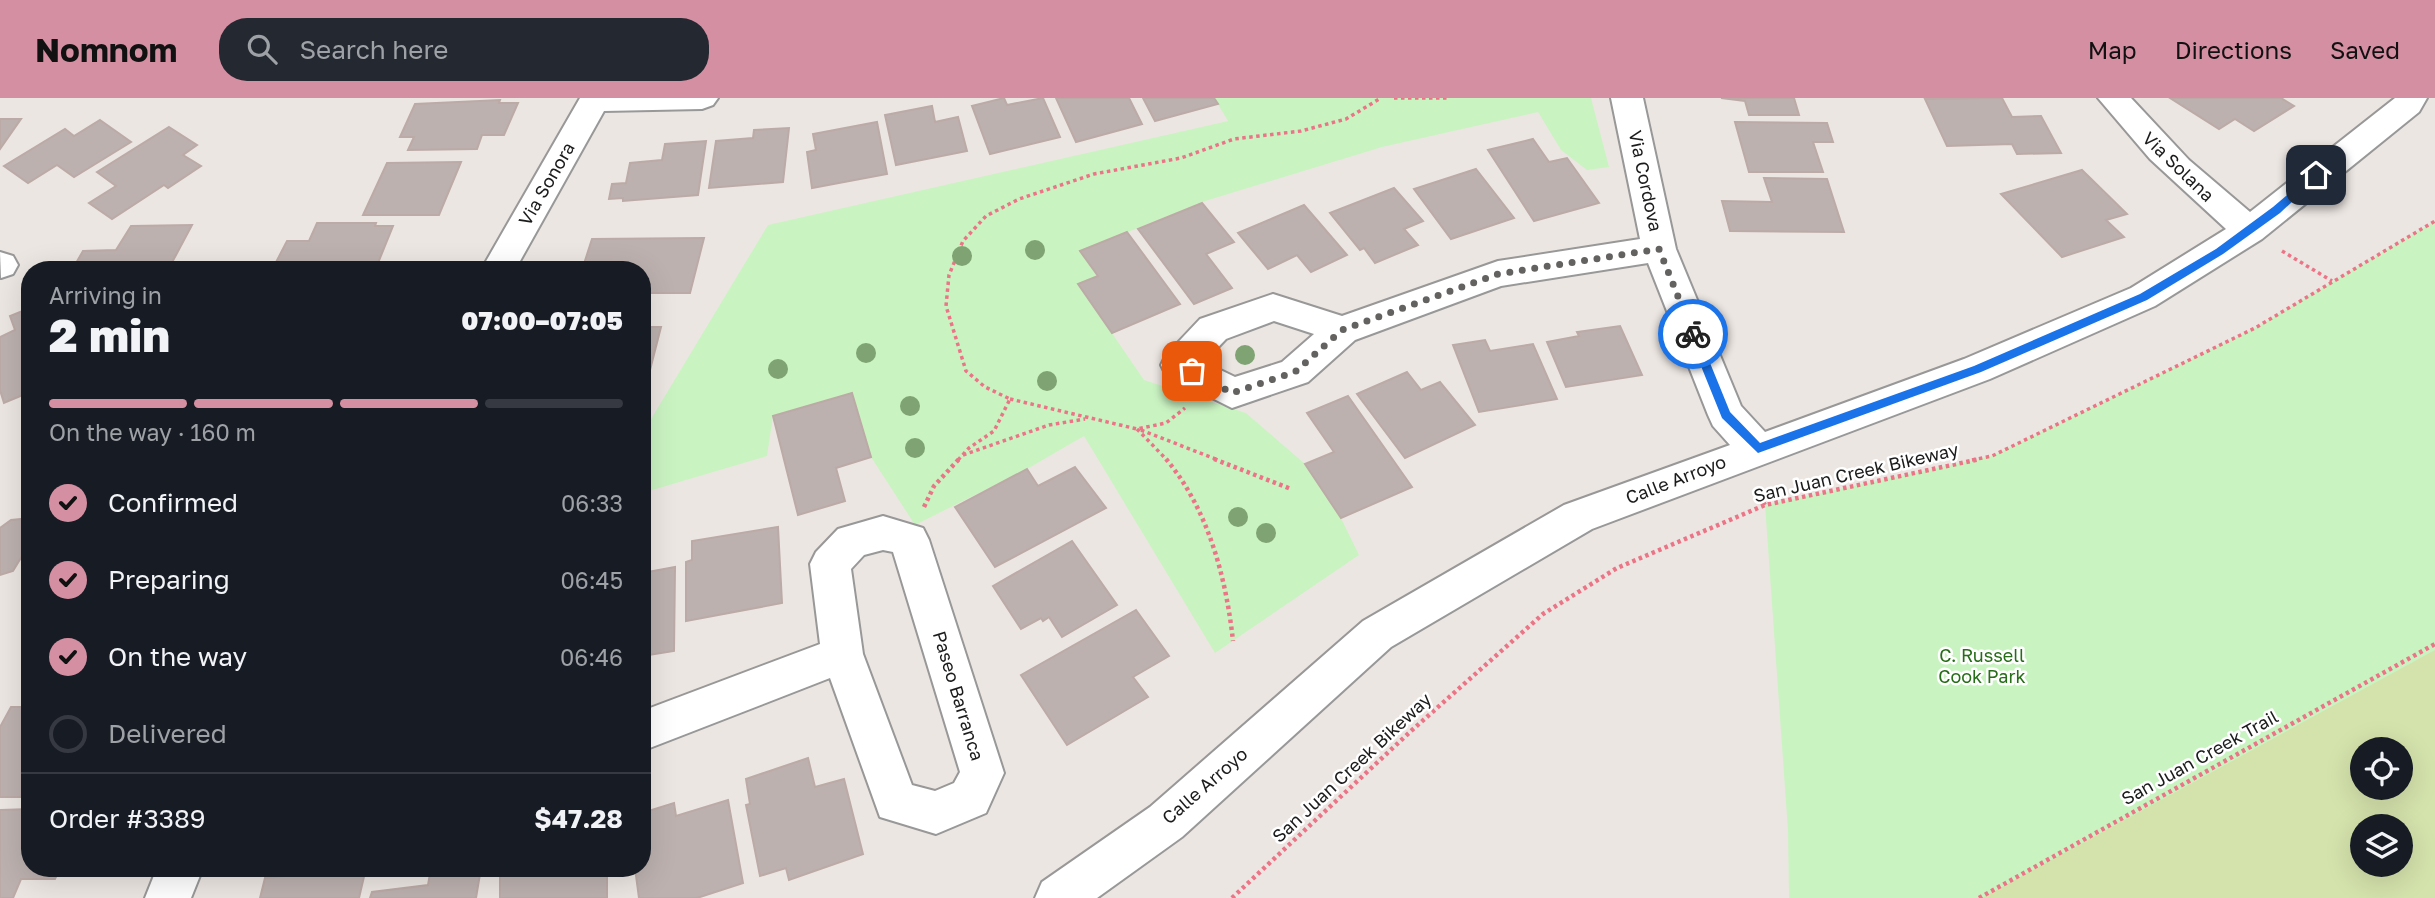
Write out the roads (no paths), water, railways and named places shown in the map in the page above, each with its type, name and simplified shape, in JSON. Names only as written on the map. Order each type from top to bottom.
[{"type":"street","points":[[595,99],[702,98]]},
{"type":"street","name":"Via Cordova","points":[[1627,98],[1659,249],[1726,415],[1758,449]]},
{"type":"street","name":"Via Solana","points":[[2114,98],[2146,139],[2217,204],[2250,230]]},
{"type":"street","name":"Calle Arroyo","points":[[1058,898],[1166,822],[1377,634],[1578,517],[1977,369],[2143,297],[2250,230],[2408,104],[2411,98]]},
{"type":"street","name":"Via Sonora","points":[[503,261],[595,99]]},
{"type":"street","points":[[1342,330],[1273,307],[1213,329],[1179,365],[1232,393],[1295,372],[1342,330],[1498,274],[1659,249]]},
{"type":"street","name":"Paseo Barranca","points":[[883,533],[909,540],[982,773],[970,798],[936,813],[896,802],[842,654],[830,564],[852,541],[883,533]]},
{"type":"street","points":[[651,728],[842,654]]},
{"type":"street","points":[[168,898],[176,877]]},
{"type":"park label","name":"C. Russell Cook Park","points":[[1982,666]]}]
